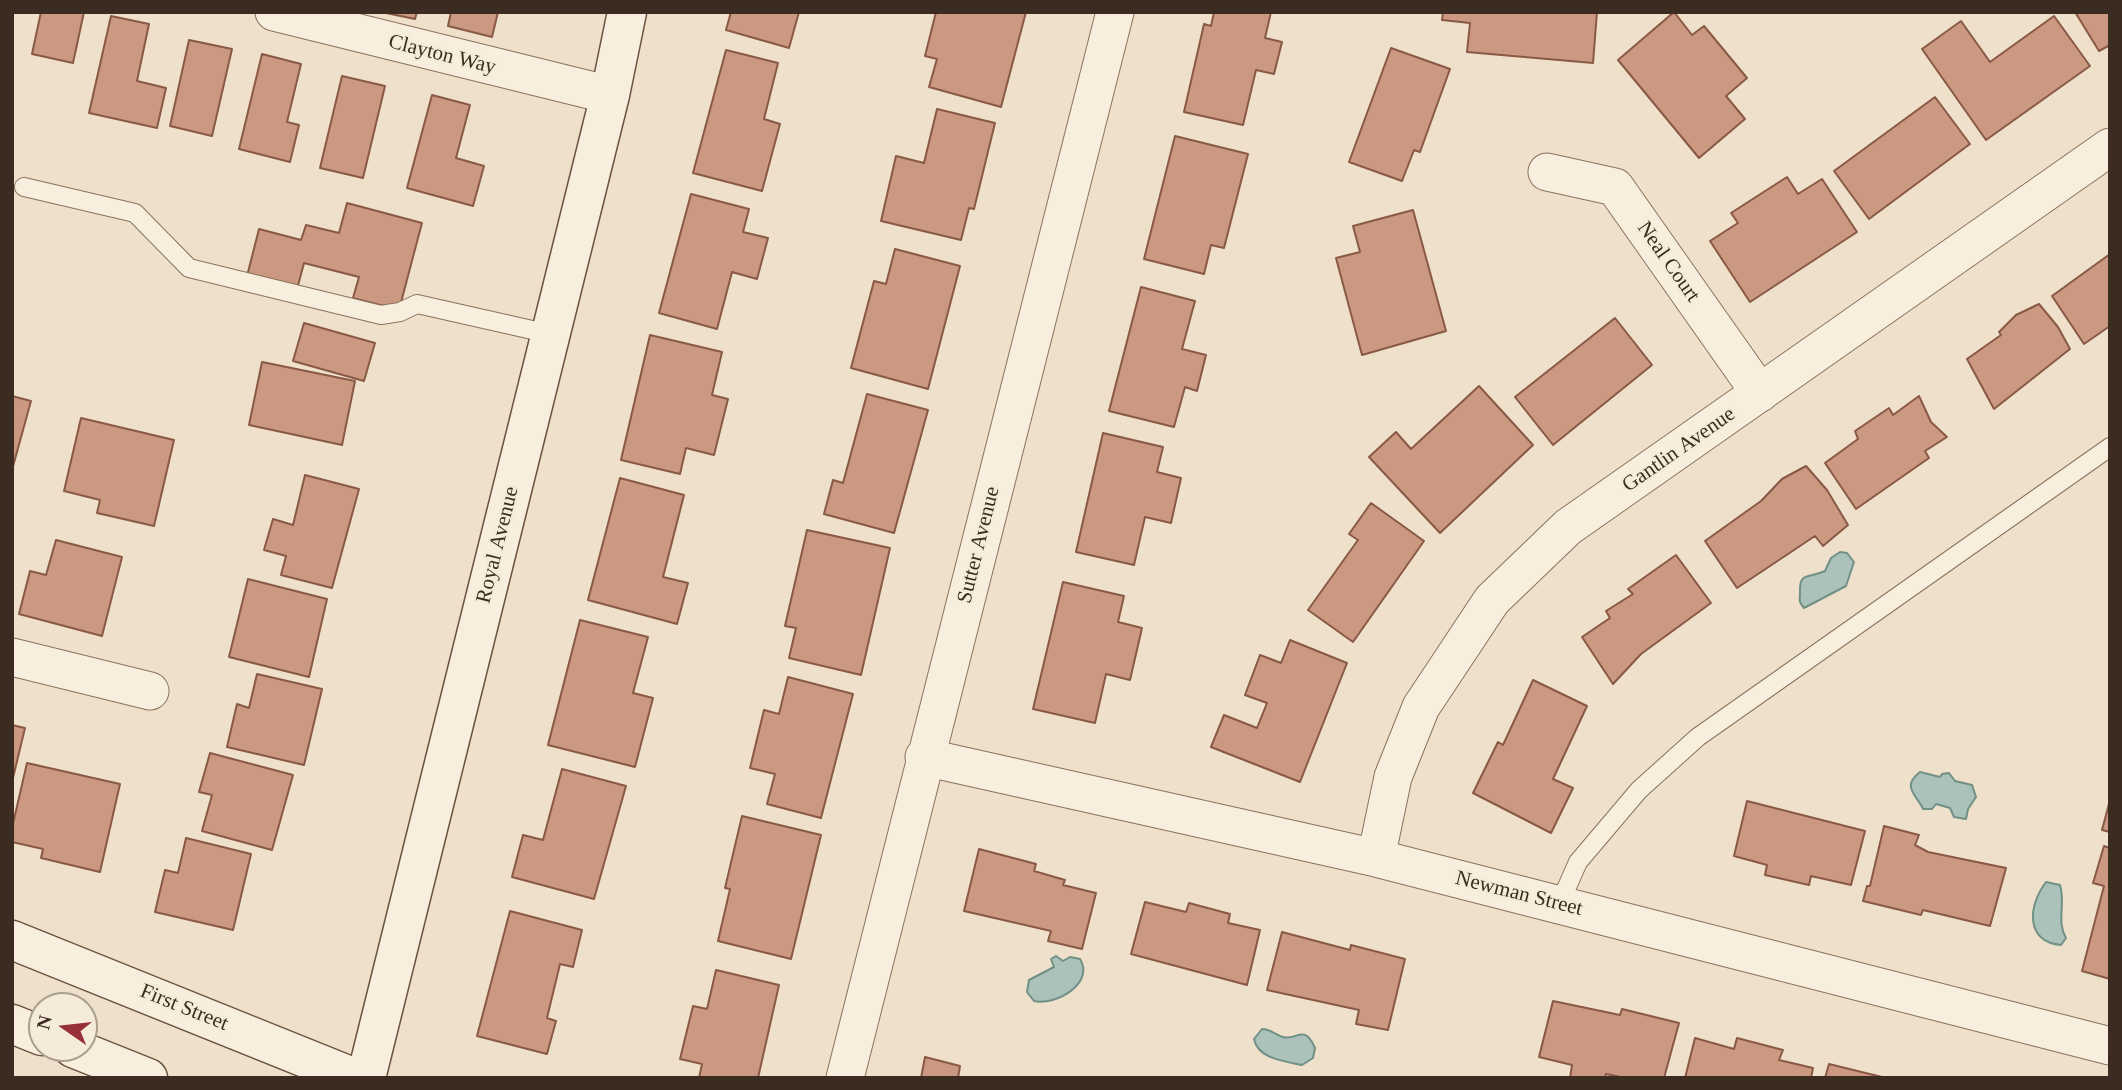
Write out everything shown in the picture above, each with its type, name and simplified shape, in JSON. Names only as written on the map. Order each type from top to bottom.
[{"type":"main road","name":"Royal Avenue","points":[[366,1078],[610,95],[627,12]]},
{"type":"main road","name":"First Street","points":[[12,940],[355,1078]]},
{"type":"main road","points":[[98,1058],[148,1078]]},
{"type":"street","name":"Clayton Way","points":[[274,12],[610,95]]},
{"type":"street","name":"Sutter Avenue","points":[[845,1078],[924,757],[1115,12]]},
{"type":"street","name":"Gantlin Avenue","points":[[1376,858],[1393,777],[1421,707],[1455,651],[1492,600],[1568,527],[2110,147]]},
{"type":"street","name":"Neal Court","points":[[1548,172],[1615,187],[1760,393]]},
{"type":"street","points":[[12,657],[150,691]]},
{"type":"street","name":"Newman Street","points":[[924,757],[1376,858],[2110,1046]]},
{"type":"lane","points":[[24,187],[135,213],[189,268],[381,315],[400,312],[417,304],[550,334]]},
{"type":"lane","points":[[1559,905],[1578,862],[1639,790],[1698,737],[2110,447]]},
{"type":"shaded area","points":[[1840,552],[1847,553],[1854,562],[1846,586],[1804,608],[1800,600],[1801,581],[1825,571],[1831,558]]},
{"type":"shaded area","points":[[1920,772],[1940,777],[1949,773],[1955,781],[1972,785],[1976,797],[1968,809],[1966,819],[1954,817],[1950,808],[1936,804],[1932,809],[1923,809],[1911,787],[1914,777]]},
{"type":"shaded area","points":[[2046,882],[2060,885],[2062,925],[2066,938],[2061,945],[2041,937],[2033,922],[2035,902]]},
{"type":"shaded area","points":[[1056,956],[1063,961],[1070,957],[1080,959],[1082,976],[1071,991],[1062,996],[1043,1002],[1034,1001],[1027,992],[1029,980],[1054,967],[1051,959]]},
{"type":"shaded area","points":[[1262,1029],[1288,1038],[1307,1036],[1315,1048],[1313,1058],[1302,1065],[1266,1055],[1256,1046],[1254,1039]]},
{"type":"building","points":[[41,12],[84,12],[73,63],[32,54]]},
{"type":"building","points":[[381,12],[417,12],[415,19]]},
{"type":"building","points":[[451,12],[498,12],[492,37],[448,26]]},
{"type":"building","points":[[731,12],[799,12],[789,48],[726,30]]},
{"type":"building","points":[[936,12],[1026,12],[1001,107],[929,87],[937,59],[925,56]]},
{"type":"building","points":[[1214,12],[1271,12],[1265,38],[1282,42],[1274,74],[1256,70],[1243,125],[1184,112],[1204,24],[1211,26]]},
{"type":"building","points":[[1443,12],[1597,12],[1593,63],[1467,52],[1470,23],[1442,20]]},
{"type":"building","points":[[1674,12],[1692,35],[1704,26],[1747,78],[1726,96],[1745,119],[1699,158],[1618,60]]},
{"type":"building","points":[[2075,12],[2110,12],[2110,45],[2099,51]]},
{"type":"building","points":[[111,16],[149,24],[137,81],[166,88],[157,128],[89,113]]},
{"type":"building","points":[[2054,16],[2090,66],[1986,140],[1922,49],[1961,21],[1990,62]]},
{"type":"building","points":[[189,40],[232,49],[212,136],[170,126]]},
{"type":"building","points":[[1391,48],[1450,69],[1420,152],[1414,150],[1402,181],[1349,162]]},
{"type":"building","points":[[726,50],[778,63],[764,119],[780,124],[762,191],[693,173]]},
{"type":"building","points":[[262,54],[301,64],[287,122],[299,125],[290,162],[239,149]]},
{"type":"building","points":[[342,76],[385,86],[363,178],[320,168]]},
{"type":"building","points":[[432,95],[470,105],[456,158],[484,166],[473,206],[407,188]]},
{"type":"building","points":[[1935,97],[1970,144],[1869,219],[1834,171]]},
{"type":"building","points":[[937,109],[995,123],[974,209],[969,208],[961,240],[881,221],[896,156],[924,163]]},
{"type":"building","points":[[1175,136],[1248,154],[1224,248],[1211,245],[1204,274],[1144,259]]},
{"type":"building","points":[[1787,177],[1798,194],[1822,179],[1857,232],[1750,302],[1710,241],[1738,223],[1731,213]]},
{"type":"building","points":[[691,194],[749,209],[743,232],[768,238],[757,279],[732,272],[717,329],[659,313]]},
{"type":"building","points":[[347,203],[422,223],[399,310],[353,298],[359,277],[304,263],[296,293],[246,280],[259,229],[301,240],[306,225],[339,233]]},
{"type":"building","points":[[1413,210],[1446,331],[1362,355],[1336,258],[1360,252],[1353,226]]},
{"type":"building","points":[[895,249],[960,266],[928,389],[851,368],[874,281],[886,284]]},
{"type":"building","points":[[2110,254],[2110,326],[2084,344],[2052,296]]},
{"type":"building","points":[[1141,287],[1195,301],[1182,349],[1206,355],[1197,391],[1185,387],[1174,427],[1109,411]]},
{"type":"building","points":[[2039,304],[2058,327],[2070,349],[1994,409],[1967,359],[2001,335],[1999,332],[2016,315]]},
{"type":"building","points":[[1615,318],[1652,365],[1553,445],[1515,397]]},
{"type":"building","points":[[304,323],[375,343],[364,381],[293,361]]},
{"type":"building","points":[[650,335],[722,352],[712,395],[728,399],[714,455],[686,448],[680,474],[621,460]]},
{"type":"building","points":[[262,362],[355,381],[342,445],[249,425]]},
{"type":"building","points":[[1479,386],[1533,445],[1440,533],[1369,457],[1396,432],[1411,449]]},
{"type":"building","points":[[867,394],[928,410],[894,533],[824,514],[833,480],[843,483]]},
{"type":"building","points":[[12,396],[31,401],[12,470]]},
{"type":"building","points":[[1919,396],[1931,422],[1947,437],[1925,451],[1929,458],[1856,509],[1825,463],[1858,439],[1855,431],[1889,408],[1893,415]]},
{"type":"building","points":[[81,418],[174,440],[154,526],[97,513],[100,500],[64,491]]},
{"type":"building","points":[[1103,433],[1163,447],[1157,472],[1181,478],[1171,523],[1145,517],[1134,565],[1076,552]]},
{"type":"building","points":[[1806,466],[1827,490],[1848,525],[1823,546],[1815,536],[1737,588],[1705,541],[1761,501],[1782,479]]},
{"type":"building","points":[[305,475],[359,489],[332,588],[281,575],[286,556],[264,550],[273,519],[293,525]]},
{"type":"building","points":[[620,478],[684,495],[663,577],[688,583],[677,624],[588,600]]},
{"type":"building","points":[[1371,503],[1424,541],[1353,642],[1308,610],[1358,540],[1349,534]]},
{"type":"building","points":[[807,530],[890,548],[861,675],[789,658],[796,628],[785,626]]},
{"type":"building","points":[[56,540],[122,557],[102,636],[19,614],[30,571],[46,575]]},
{"type":"building","points":[[1676,555],[1711,603],[1641,654],[1613,684],[1582,637],[1610,618],[1606,611],[1633,594],[1628,589]]},
{"type":"building","points":[[248,579],[327,599],[309,677],[229,657]]},
{"type":"building","points":[[1063,582],[1124,596],[1118,622],[1142,628],[1130,680],[1106,674],[1095,723],[1033,709]]},
{"type":"building","points":[[580,620],[648,637],[633,693],[653,698],[635,767],[548,745]]},
{"type":"building","points":[[1290,640],[1347,663],[1300,782],[1211,747],[1224,715],[1257,728],[1267,703],[1245,695],[1260,655],[1281,663]]},
{"type":"building","points":[[257,674],[322,689],[304,765],[227,747],[237,704],[249,708]]},
{"type":"building","points":[[788,677],[853,694],[821,818],[767,804],[775,774],[750,768],[764,710],[779,714]]},
{"type":"building","points":[[1533,680],[1587,706],[1553,779],[1573,788],[1551,833],[1473,793],[1498,742],[1503,745]]},
{"type":"building","points":[[12,725],[25,728],[12,782]]},
{"type":"building","points":[[210,753],[293,775],[272,850],[202,831],[212,795],[199,792]]},
{"type":"building","points":[[27,763],[120,784],[100,872],[41,858],[43,849],[12,842],[12,828]]},
{"type":"building","points":[[562,769],[626,786],[594,899],[512,877],[523,835],[543,840]]},
{"type":"building","points":[[2110,800],[2110,832],[2102,830]]},
{"type":"building","points":[[1747,801],[1865,831],[1851,885],[1811,876],[1809,885],[1765,875],[1767,865],[1734,856]]},
{"type":"building","points":[[742,816],[821,835],[791,959],[718,941],[730,889],[725,888]]},
{"type":"building","points":[[1884,826],[1919,835],[1915,845],[1928,852],[2006,868],[1990,926],[1923,910],[1921,915],[1863,901],[1867,886],[1870,886]]},
{"type":"building","points":[[186,838],[251,854],[233,930],[155,912],[165,870],[178,873]]},
{"type":"building","points":[[2104,846],[2110,848],[2110,979],[2082,971],[2104,886],[2093,883]]},
{"type":"building","points":[[979,849],[1036,864],[1034,871],[1065,880],[1063,885],[1096,893],[1082,949],[1048,941],[1051,931],[964,911]]},
{"type":"building","points":[[1145,902],[1186,912],[1189,903],[1230,914],[1228,923],[1260,930],[1247,985],[1131,954]]},
{"type":"building","points":[[510,911],[582,930],[573,967],[560,964],[547,1018],[556,1021],[547,1054],[477,1036]]},
{"type":"building","points":[[1282,932],[1350,950],[1351,945],[1405,959],[1388,1030],[1356,1024],[1359,1010],[1267,990]]},
{"type":"building","points":[[716,970],[779,985],[758,1078],[699,1078],[702,1064],[680,1059],[693,1006],[707,1009]]},
{"type":"building","points":[[1553,1001],[1620,1015],[1622,1009],[1679,1023],[1664,1078],[1625,1078],[1606,1074],[1605,1078],[1570,1078],[1572,1065],[1539,1057]]},
{"type":"building","points":[[1695,1038],[1734,1049],[1737,1038],[1783,1050],[1779,1060],[1813,1068],[1811,1078],[1685,1078]]},
{"type":"building","points":[[925,1057],[960,1066],[958,1078],[921,1078]]},
{"type":"building","points":[[1829,1064],[1886,1078],[1825,1078]]}]
